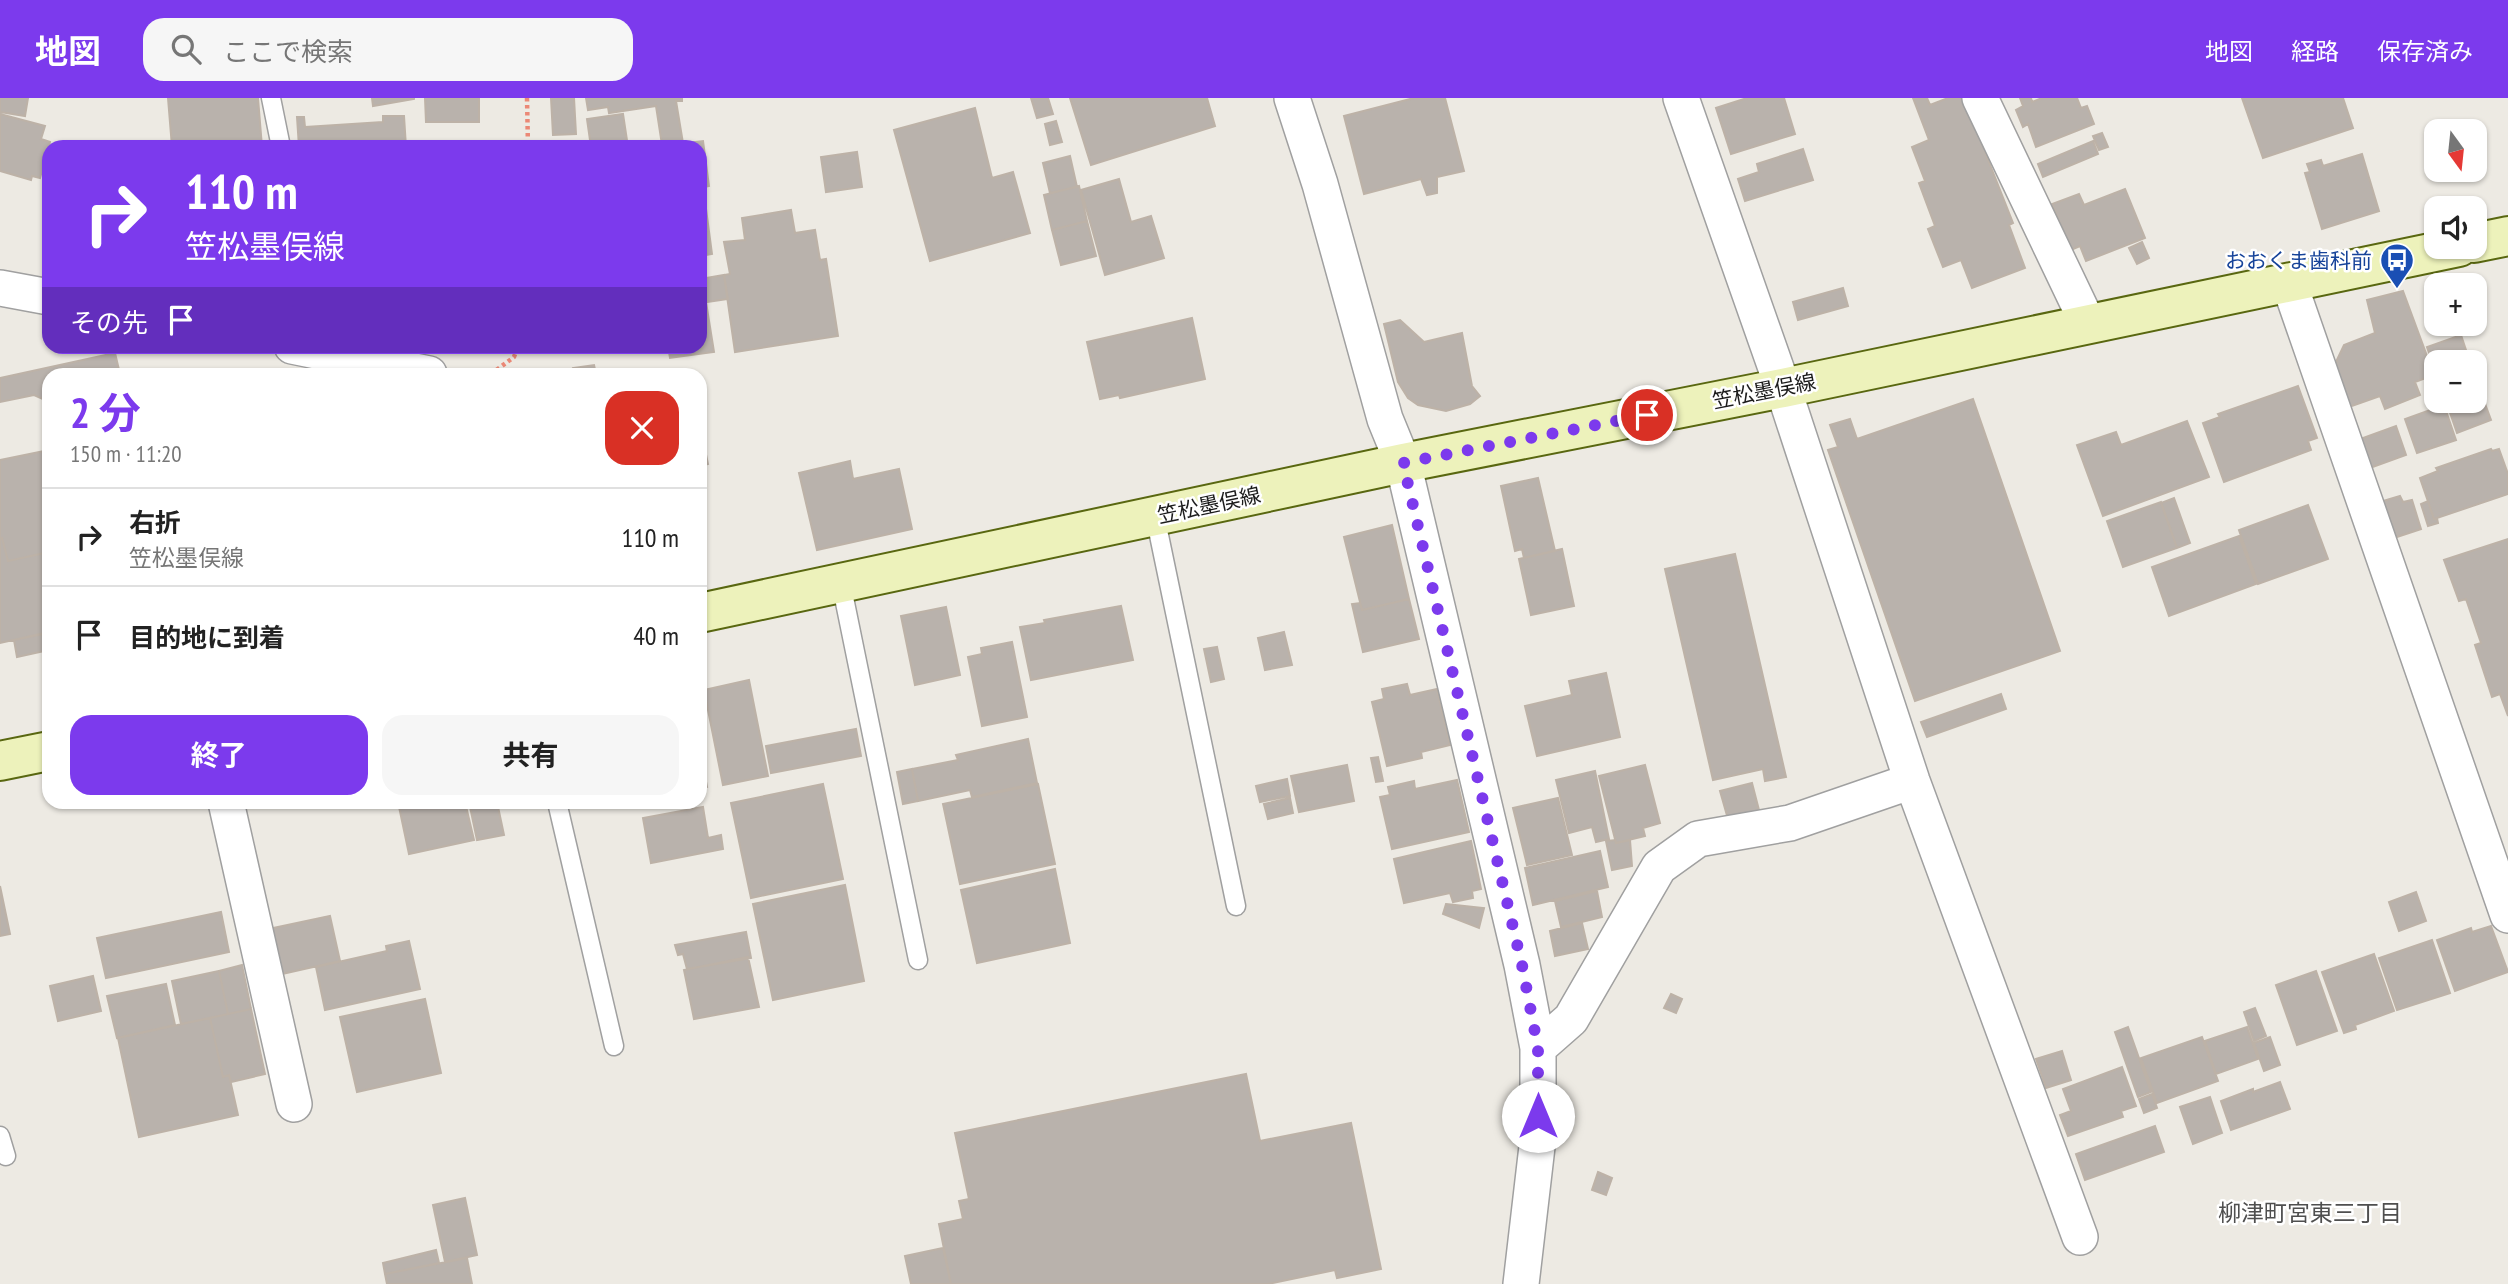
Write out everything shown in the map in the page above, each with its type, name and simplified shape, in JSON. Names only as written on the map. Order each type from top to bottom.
[{"type":"main road","points":[[2487,240],[2508,236]]},
{"type":"main road","name":"笠松墨俣線","points":[[707,612],[1403,463],[1783,388],[2424,254]]},
{"type":"main road","points":[[0,761],[42,752]]},
{"type":"street","points":[[1292,98],[1320,184],[1385,419],[1403,463],[1519,951],[1538,1048],[1538,1138],[1521,1284]]},
{"type":"street","points":[[1681,98],[1783,388],[1913,780],[2080,1237]]},
{"type":"street","points":[[1980,98],[2088,324]]},
{"type":"street","points":[[2289,283],[2508,915]]},
{"type":"street","points":[[0,288],[42,297]]},
{"type":"street","points":[[331,354],[400,368]]},
{"type":"street","points":[[1538,1048],[1571,1019],[1659,867],[1698,839],[1790,823],[1913,780]]},
{"type":"street","points":[[228,809],[294,1104]]},
{"type":"lane","points":[[271,98],[280,140]]},
{"type":"lane","points":[[1155,516],[1236,906]]},
{"type":"lane","points":[[841,583],[918,960]]},
{"type":"lane","points":[[559,809],[614,1046]]},
{"type":"lane","points":[[0,1136],[6,1156]]},
{"type":"path","points":[[527,98],[528,140]]},
{"type":"path","points":[[499,368],[515,354]]},
{"type":"building","points":[[0,98],[28,98],[25,116],[0,112]]},
{"type":"building","points":[[168,98],[258,98],[261,140],[171,140]]},
{"type":"building","points":[[372,98],[414,98],[414,99],[373,106]]},
{"type":"building","points":[[425,98],[479,98],[479,122],[426,122]]},
{"type":"building","points":[[551,98],[574,98],[576,134],[553,135]]},
{"type":"building","points":[[586,98],[682,98],[682,101],[676,101],[682,140],[661,140],[656,106],[609,113],[608,107],[588,110]]},
{"type":"building","points":[[1031,98],[1048,98],[1053,114],[1037,118]]},
{"type":"building","points":[[1070,98],[1207,98],[1215,126],[1091,165]]},
{"type":"building","points":[[1414,98],[1445,98],[1464,171],[1437,177],[1437,193],[1427,195],[1421,179],[1364,194],[1344,116]]},
{"type":"building","points":[[1747,98],[1784,98],[1795,134],[1731,154],[1716,108]]},
{"type":"building","points":[[1913,98],[1927,98],[1930,105],[1948,98],[1971,98],[1994,148],[1985,152],[2013,223],[2009,225],[2025,268],[1972,288],[1961,260],[1943,267],[1928,229],[1935,226],[1919,183],[1925,181],[1912,147],[1929,140]]},
{"type":"building","points":[[2020,98],[2031,98],[2032,102],[2042,98],[2077,98],[2081,108],[2087,106],[2094,124],[2036,147],[2028,124],[2023,127],[2016,110],[2023,106]]},
{"type":"building","points":[[2242,98],[2343,98],[2353,128],[2263,158]]},
{"type":"building","points":[[975,108],[992,178],[1013,172],[1030,233],[930,261],[894,130]]},
{"type":"building","points":[[0,114],[45,126],[41,139],[44,140],[40,178],[32,176],[31,180],[0,171]]},
{"type":"building","points":[[623,114],[627,140],[590,140],[587,119]]},
{"type":"building","points":[[383,116],[404,116],[406,140],[299,140],[297,117],[304,117],[305,127],[383,122]]},
{"type":"building","points":[[1056,121],[1062,142],[1050,145],[1045,124]]},
{"type":"building","points":[[2102,133],[2108,147],[2099,150],[2093,136]]},
{"type":"building","points":[[2093,141],[2098,154],[2043,177],[2038,164]]},
{"type":"building","points":[[1803,149],[1813,180],[1745,201],[1738,179],[1759,172],[1757,164]]},
{"type":"building","points":[[857,152],[862,187],[826,192],[821,157]]},
{"type":"building","points":[[2362,154],[2379,211],[2322,229],[2305,173],[2310,172],[2307,164],[2321,160],[2323,166]]},
{"type":"building","points":[[1070,156],[1077,187],[1050,193],[1043,163]]},
{"type":"building","points":[[1119,179],[1131,222],[1151,216],[1164,258],[1105,275],[1081,190]]},
{"type":"building","points":[[1079,186],[1087,221],[1052,230],[1044,195]]},
{"type":"building","points":[[2125,189],[2145,238],[2086,261],[2080,246],[2071,250],[2052,204],[2079,194],[2084,205]]},
{"type":"building","points":[[791,210],[795,233],[815,230],[820,260],[826,259],[838,336],[735,352],[724,275],[730,274],[724,242],[745,240],[742,218]]},
{"type":"building","points":[[707,216],[712,254],[707,255]]},
{"type":"building","points":[[1087,221],[1096,256],[1061,265],[1052,230]]},
{"type":"building","points":[[2142,242],[2149,258],[2137,264],[2129,248]]},
{"type":"building","points":[[724,275],[728,299],[707,302],[707,278]]},
{"type":"building","points":[[1843,288],[1848,306],[1798,320],[1793,302]]},
{"type":"building","points":[[2403,291],[2425,350],[2424,379],[2415,382],[2420,395],[2385,409],[2380,396],[2349,407],[2337,375],[2336,362],[2344,345],[2375,333],[2367,300]]},
{"type":"building","points":[[707,308],[714,352],[707,353]]},
{"type":"building","points":[[1192,318],[1205,379],[1120,398],[1119,395],[1100,399],[1087,342]]},
{"type":"building","points":[[1400,320],[1424,342],[1462,333],[1472,386],[1480,396],[1470,404],[1446,411],[1418,405],[1408,398],[1398,382],[1384,324]]},
{"type":"building","points":[[2461,336],[2466,350],[2428,350],[2427,347]]},
{"type":"building","points":[[115,354],[119,368],[46,368]]},
{"type":"building","points":[[669,354],[699,354],[670,358]]},
{"type":"building","points":[[594,365],[595,368],[573,368]]},
{"type":"building","points":[[42,369],[42,399],[34,395],[0,402],[0,378]]},
{"type":"building","points":[[2298,386],[2317,438],[2308,441],[2311,450],[2224,482],[2203,423],[2220,417],[2218,414]]},
{"type":"building","points":[[1973,399],[2060,651],[1915,701],[1828,450],[1838,447],[1830,425],[1850,419],[1857,439]]},
{"type":"building","points":[[2487,409],[2491,420],[2457,433],[2450,413],[2487,413]]},
{"type":"building","points":[[2424,412],[2447,413],[2456,440],[2417,453],[2405,419]]},
{"type":"building","points":[[2187,421],[2209,477],[2103,516],[2077,445],[2116,432],[2121,445]]},
{"type":"building","points":[[2396,426],[2406,455],[2370,468],[2360,439]]},
{"type":"building","points":[[2491,449],[2499,449],[2508,474],[2508,494],[2434,519],[2420,478],[2438,471],[2436,468]]},
{"type":"building","points":[[42,451],[42,554],[8,561],[2,538],[0,539],[0,460]]},
{"type":"building","points":[[850,461],[853,479],[899,469],[912,529],[817,550],[799,473]]},
{"type":"building","points":[[1538,478],[1555,551],[1524,558],[1522,549],[1515,551],[1501,486]]},
{"type":"building","points":[[2400,496],[2403,502],[2412,500],[2421,529],[2391,539],[2380,502]]},
{"type":"building","points":[[2174,498],[2190,543],[2177,548],[2161,503]]},
{"type":"building","points":[[2428,501],[2438,523],[2428,526],[2421,504]]},
{"type":"building","points":[[2161,502],[2177,548],[2123,567],[2107,521]]},
{"type":"building","points":[[2308,505],[2328,559],[2258,584],[2239,530]]},
{"type":"building","points":[[1392,525],[1409,599],[1362,610],[1344,537]]},
{"type":"building","points":[[2239,536],[2256,584],[2169,616],[2152,567]]},
{"type":"building","points":[[2,538],[8,561],[42,554],[42,634],[0,643]]},
{"type":"building","points":[[2508,539],[2508,716],[2500,694],[2492,697],[2475,645],[2481,643],[2466,599],[2459,601],[2444,560]]},
{"type":"building","points":[[1562,549],[1574,606],[1531,615],[1519,559]]},
{"type":"building","points":[[1735,554],[1786,777],[1765,781],[1763,769],[1713,780],[1665,569]]},
{"type":"building","points":[[1409,599],[1419,639],[1363,652],[1352,604],[1360,603],[1362,610]]},
{"type":"building","points":[[1121,606],[1133,660],[1031,680],[1020,627]]},
{"type":"building","points":[[946,607],[960,675],[915,685],[901,616]]},
{"type":"building","points":[[1284,632],[1292,665],[1265,670],[1258,638]]},
{"type":"building","points":[[42,634],[42,652],[17,657],[14,640]]},
{"type":"building","points":[[1012,642],[1027,717],[982,726],[968,657],[982,654],[981,648]]},
{"type":"building","points":[[1217,647],[1224,679],[1211,682],[1204,649]]},
{"type":"building","points":[[1606,673],[1620,737],[1537,756],[1525,706],[1572,695],[1569,681]]},
{"type":"building","points":[[749,680],[768,776],[723,785],[707,705],[707,689]]},
{"type":"building","points":[[1407,684],[1410,695],[1437,689],[1450,745],[1421,752],[1422,758],[1387,766],[1372,702],[1384,699],[1382,689]]},
{"type":"building","points":[[2001,694],[2006,709],[1927,737],[1921,722]]},
{"type":"building","points":[[856,729],[861,756],[771,773],[766,746]]},
{"type":"building","points":[[1028,739],[1037,783],[972,797],[970,790],[918,801],[912,769],[958,760],[956,755]]},
{"type":"building","points":[[1378,757],[1383,781],[1376,782],[1371,758]]},
{"type":"building","points":[[1347,765],[1354,801],[1299,812],[1291,776]]},
{"type":"building","points":[[1645,765],[1660,823],[1643,828],[1645,836],[1616,843],[1599,776]]},
{"type":"building","points":[[912,769],[918,801],[903,804],[897,772]]},
{"type":"building","points":[[1595,771],[1609,839],[1596,842],[1592,827],[1569,833],[1556,780]]},
{"type":"building","points":[[1287,779],[1290,796],[1260,802],[1256,786]]},
{"type":"building","points":[[1457,780],[1469,832],[1392,849],[1380,797],[1390,795],[1388,787],[1414,781],[1415,789]]},
{"type":"building","points":[[1752,783],[1759,810],[1728,819],[1720,791]]},
{"type":"building","points":[[823,784],[843,879],[751,898],[731,803]]},
{"type":"building","points":[[1038,784],[1055,864],[960,884],[943,804]]},
{"type":"building","points":[[1290,798],[1293,813],[1268,819],[1264,804]]},
{"type":"building","points":[[1558,798],[1572,855],[1527,865],[1513,808]]},
{"type":"building","points":[[399,809],[467,809],[474,840],[409,854]]},
{"type":"building","points":[[470,809],[498,809],[504,835],[477,840]]},
{"type":"building","points":[[703,809],[708,838],[721,835],[723,849],[651,863],[643,818]]},
{"type":"building","points":[[1615,840],[1616,843],[1630,840],[1632,866],[1612,870],[1606,841]]},
{"type":"building","points":[[1471,841],[1481,889],[1472,891],[1473,898],[1453,902],[1450,893],[1404,903],[1394,859]]},
{"type":"building","points":[[1600,851],[1608,887],[1533,905],[1525,868]]},
{"type":"building","points":[[1055,869],[1070,943],[977,963],[961,890]]},
{"type":"building","points":[[845,885],[864,981],[773,1000],[753,904]]},
{"type":"building","points":[[0,886],[10,934],[0,936]]},
{"type":"building","points":[[1597,891],[1602,917],[1561,927],[1555,901]]},
{"type":"building","points":[[2416,892],[2426,921],[2399,931],[2389,902]]},
{"type":"building","points":[[1446,904],[1484,908],[1479,928],[1443,914]]},
{"type":"building","points":[[221,912],[229,952],[106,978],[97,938]]},
{"type":"building","points":[[330,916],[340,961],[282,974],[273,928]]},
{"type":"building","points":[[1582,923],[1588,949],[1555,956],[1550,931]]},
{"type":"building","points":[[2491,926],[2508,972],[2455,991],[2437,940],[2471,928],[2472,932]]},
{"type":"building","points":[[746,932],[751,958],[687,969],[683,954],[678,955],[675,945]]},
{"type":"building","points":[[2432,940],[2450,993],[2397,1010],[2379,958]]},
{"type":"building","points":[[409,941],[420,989],[325,1010],[316,967],[387,951],[386,946]]},
{"type":"building","points":[[2374,954],[2394,1011],[2355,1025],[2356,1029],[2344,1033],[2322,972]]},
{"type":"building","points":[[748,957],[759,1007],[694,1019],[684,970]]},
{"type":"building","points":[[242,965],[251,1009],[228,1014],[219,971]]},
{"type":"building","points":[[219,971],[228,1014],[181,1024],[172,981]]},
{"type":"building","points":[[2316,971],[2337,1031],[2297,1045],[2276,985]]},
{"type":"building","points":[[93,976],[101,1011],[58,1021],[50,986]]},
{"type":"building","points":[[166,984],[175,1025],[117,1038],[107,996]]},
{"type":"building","points":[[1671,994],[1682,999],[1676,1013],[1664,1008]]},
{"type":"building","points":[[425,999],[441,1073],[357,1092],[340,1017]]},
{"type":"building","points":[[2255,1008],[2266,1036],[2254,1041],[2244,1012]]},
{"type":"building","points":[[251,1009],[265,1074],[231,1082],[229,1075],[223,1077],[210,1018]]},
{"type":"building","points":[[210,1018],[223,1077],[229,1075],[238,1115],[139,1137],[118,1038]]},
{"type":"building","points":[[2128,1027],[2151,1092],[2138,1097],[2115,1032]]},
{"type":"building","points":[[2247,1027],[2258,1059],[2216,1074],[2205,1041]]},
{"type":"building","points":[[2202,1037],[2218,1081],[2157,1103],[2141,1058]]},
{"type":"building","points":[[2270,1037],[2280,1065],[2264,1071],[2254,1043]]},
{"type":"building","points":[[2062,1051],[2071,1080],[2046,1088],[2036,1059]]},
{"type":"building","points":[[2122,1067],[2136,1106],[2121,1111],[2123,1117],[2068,1136],[2060,1115],[2071,1111],[2063,1089]]},
{"type":"building","points":[[1246,1074],[1260,1141],[1351,1123],[1381,1269],[1337,1278],[1335,1270],[1268,1284],[951,1284],[939,1224],[963,1219],[959,1201],[969,1199],[955,1133]]},
{"type":"building","points":[[2280,1082],[2290,1109],[2231,1130],[2221,1101]]},
{"type":"building","points":[[2152,1094],[2157,1108],[2144,1113],[2139,1099]]},
{"type":"building","points":[[2210,1097],[2222,1133],[2193,1144],[2180,1107]]},
{"type":"building","points":[[2155,1126],[2164,1152],[2085,1180],[2076,1154]]},
{"type":"building","points":[[1598,1172],[1612,1178],[1606,1195],[1592,1190]]},
{"type":"building","points":[[465,1198],[477,1255],[445,1262],[433,1205]]},
{"type":"building","points":[[943,1248],[951,1284],[911,1284],[905,1256]]},
{"type":"building","points":[[436,1250],[439,1263],[385,1274],[383,1263]]},
{"type":"building","points":[[467,1258],[472,1284],[387,1284],[385,1274]]},
{"type":"place","name":"おおくま歯科前","points":[[2397,290]]},
{"type":"district","name":"柳津町宮東三丁目","points":[[2310,1212]]},
{"type":"route","points":[[1538,1116],[1538,1048],[1522,965],[1403,463],[1647,415]]}]
